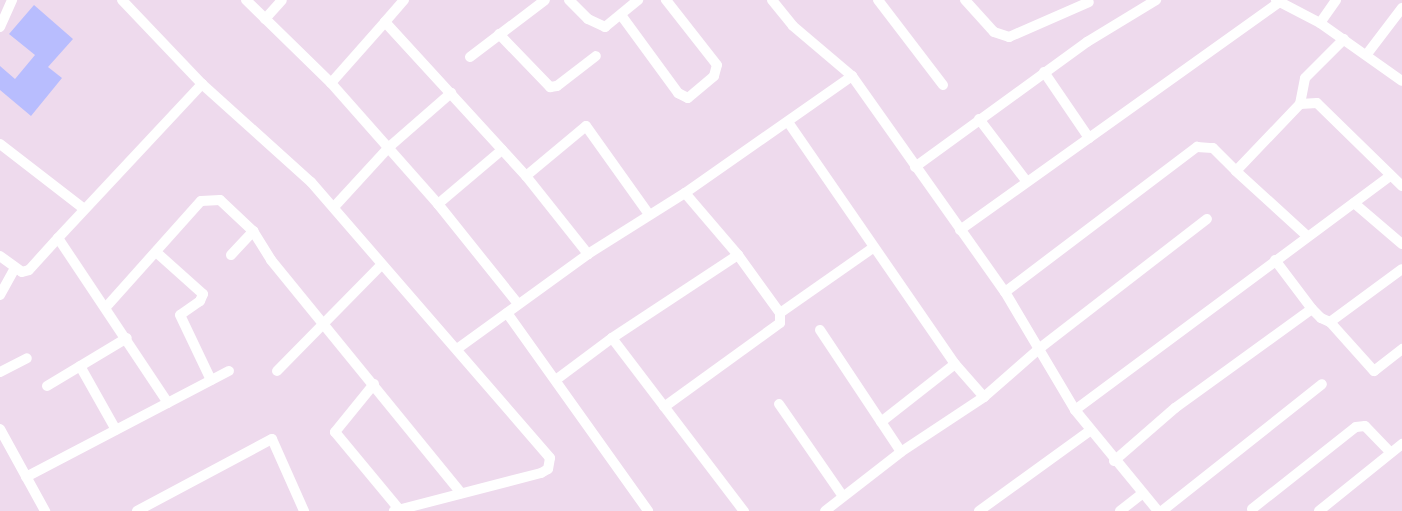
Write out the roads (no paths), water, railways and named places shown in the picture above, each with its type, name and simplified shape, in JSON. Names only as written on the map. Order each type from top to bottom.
[{"type":"street","points":[[0,27],[12,0]]},
{"type":"street","points":[[122,0],[202,84],[311,182],[381,266],[457,349],[550,462],[541,473],[396,510],[334,432],[374,384]]},
{"type":"street","points":[[246,0],[332,83],[438,204],[518,304]]},
{"type":"street","points":[[265,19],[282,0]]},
{"type":"street","points":[[332,83],[404,0]]},
{"type":"street","points":[[470,57],[544,0]]},
{"type":"street","points":[[569,0],[597,25],[610,26],[638,0]]},
{"type":"street","points":[[621,15],[678,93],[688,98],[714,76],[717,65],[666,0]]},
{"type":"street","points":[[772,0],[793,26],[852,76],[1005,292],[1040,348],[1075,410],[1114,460],[1158,511]]},
{"type":"street","points":[[878,0],[943,84]]},
{"type":"street","points":[[965,0],[994,32],[1009,37],[1088,2]]},
{"type":"street","points":[[915,167],[1044,72],[1156,0]]},
{"type":"street","points":[[1320,23],[1336,0]]},
{"type":"street","points":[[960,230],[1278,1],[1320,23],[1402,81]]},
{"type":"street","points":[[1366,54],[1402,8]]},
{"type":"street","points":[[385,22],[526,176],[588,254]]},
{"type":"street","points":[[499,34],[550,87],[557,86],[596,56]]},
{"type":"street","points":[[1236,171],[1300,104],[1305,78],[1344,39]]},
{"type":"street","points":[[1044,72],[1089,138]]},
{"type":"street","points":[[457,349],[588,254],[648,213],[685,193],[852,76]]},
{"type":"street","points":[[0,256],[22,272],[33,268],[84,209],[202,84]]},
{"type":"street","points":[[334,208],[388,148],[451,93]]},
{"type":"street","points":[[1300,104],[1317,103],[1402,186]]},
{"type":"street","points":[[979,119],[1027,182]]},
{"type":"street","points":[[788,122],[873,248],[955,364],[984,396]]},
{"type":"street","points":[[526,176],[586,126],[648,213]]},
{"type":"street","points":[[0,144],[84,209]]},
{"type":"street","points":[[1005,292],[1197,147],[1213,148],[1306,236]]},
{"type":"street","points":[[438,204],[502,150]]},
{"type":"street","points":[[1075,410],[1306,236],[1390,176]]},
{"type":"street","points":[[664,407],[776,327],[782,318],[738,255],[685,193]]},
{"type":"street","points":[[106,306],[194,208],[208,199],[227,204],[253,230],[271,260],[461,493]]},
{"type":"street","points":[[1354,203],[1402,244]]},
{"type":"street","points":[[825,511],[842,495],[901,452],[984,396],[1040,348],[1207,219]]},
{"type":"street","points":[[231,254],[253,230]]},
{"type":"street","points":[[58,238],[106,306],[168,403]]},
{"type":"street","points":[[780,313],[873,248]]},
{"type":"street","points":[[156,252],[203,294],[200,301],[180,314],[211,380]]},
{"type":"street","points":[[557,378],[612,338],[738,255]]},
{"type":"street","points":[[1275,260],[1312,309],[1321,318],[1330,322],[1374,371],[1402,349]]},
{"type":"street","points":[[277,371],[381,266]]},
{"type":"street","points":[[0,295],[15,268]]},
{"type":"street","points":[[1330,322],[1402,269]]},
{"type":"street","points":[[1114,460],[1175,408],[1312,309]]},
{"type":"street","points":[[507,312],[557,378],[648,511]]},
{"type":"street","points":[[820,330],[901,452]]},
{"type":"street","points":[[47,386],[127,338]]},
{"type":"street","points":[[612,338],[744,511]]},
{"type":"street","points":[[0,372],[28,358]]},
{"type":"street","points":[[881,422],[955,364]]},
{"type":"street","points":[[80,366],[116,430]]},
{"type":"street","points":[[26,477],[229,371]]},
{"type":"street","points":[[1162,511],[1322,384]]},
{"type":"street","points":[[779,404],[842,495]]},
{"type":"street","points":[[1252,509],[1356,427],[1365,426],[1391,453]]},
{"type":"street","points":[[0,429],[45,511]]},
{"type":"street","points":[[979,511],[1091,430]]},
{"type":"street","points":[[137,511],[272,439],[304,511]]},
{"type":"street","points":[[1319,511],[1402,444]]},
{"type":"street","points":[[1120,511],[1142,494]]},
{"type":"street","points":[[160,500],[166,511]]}]
